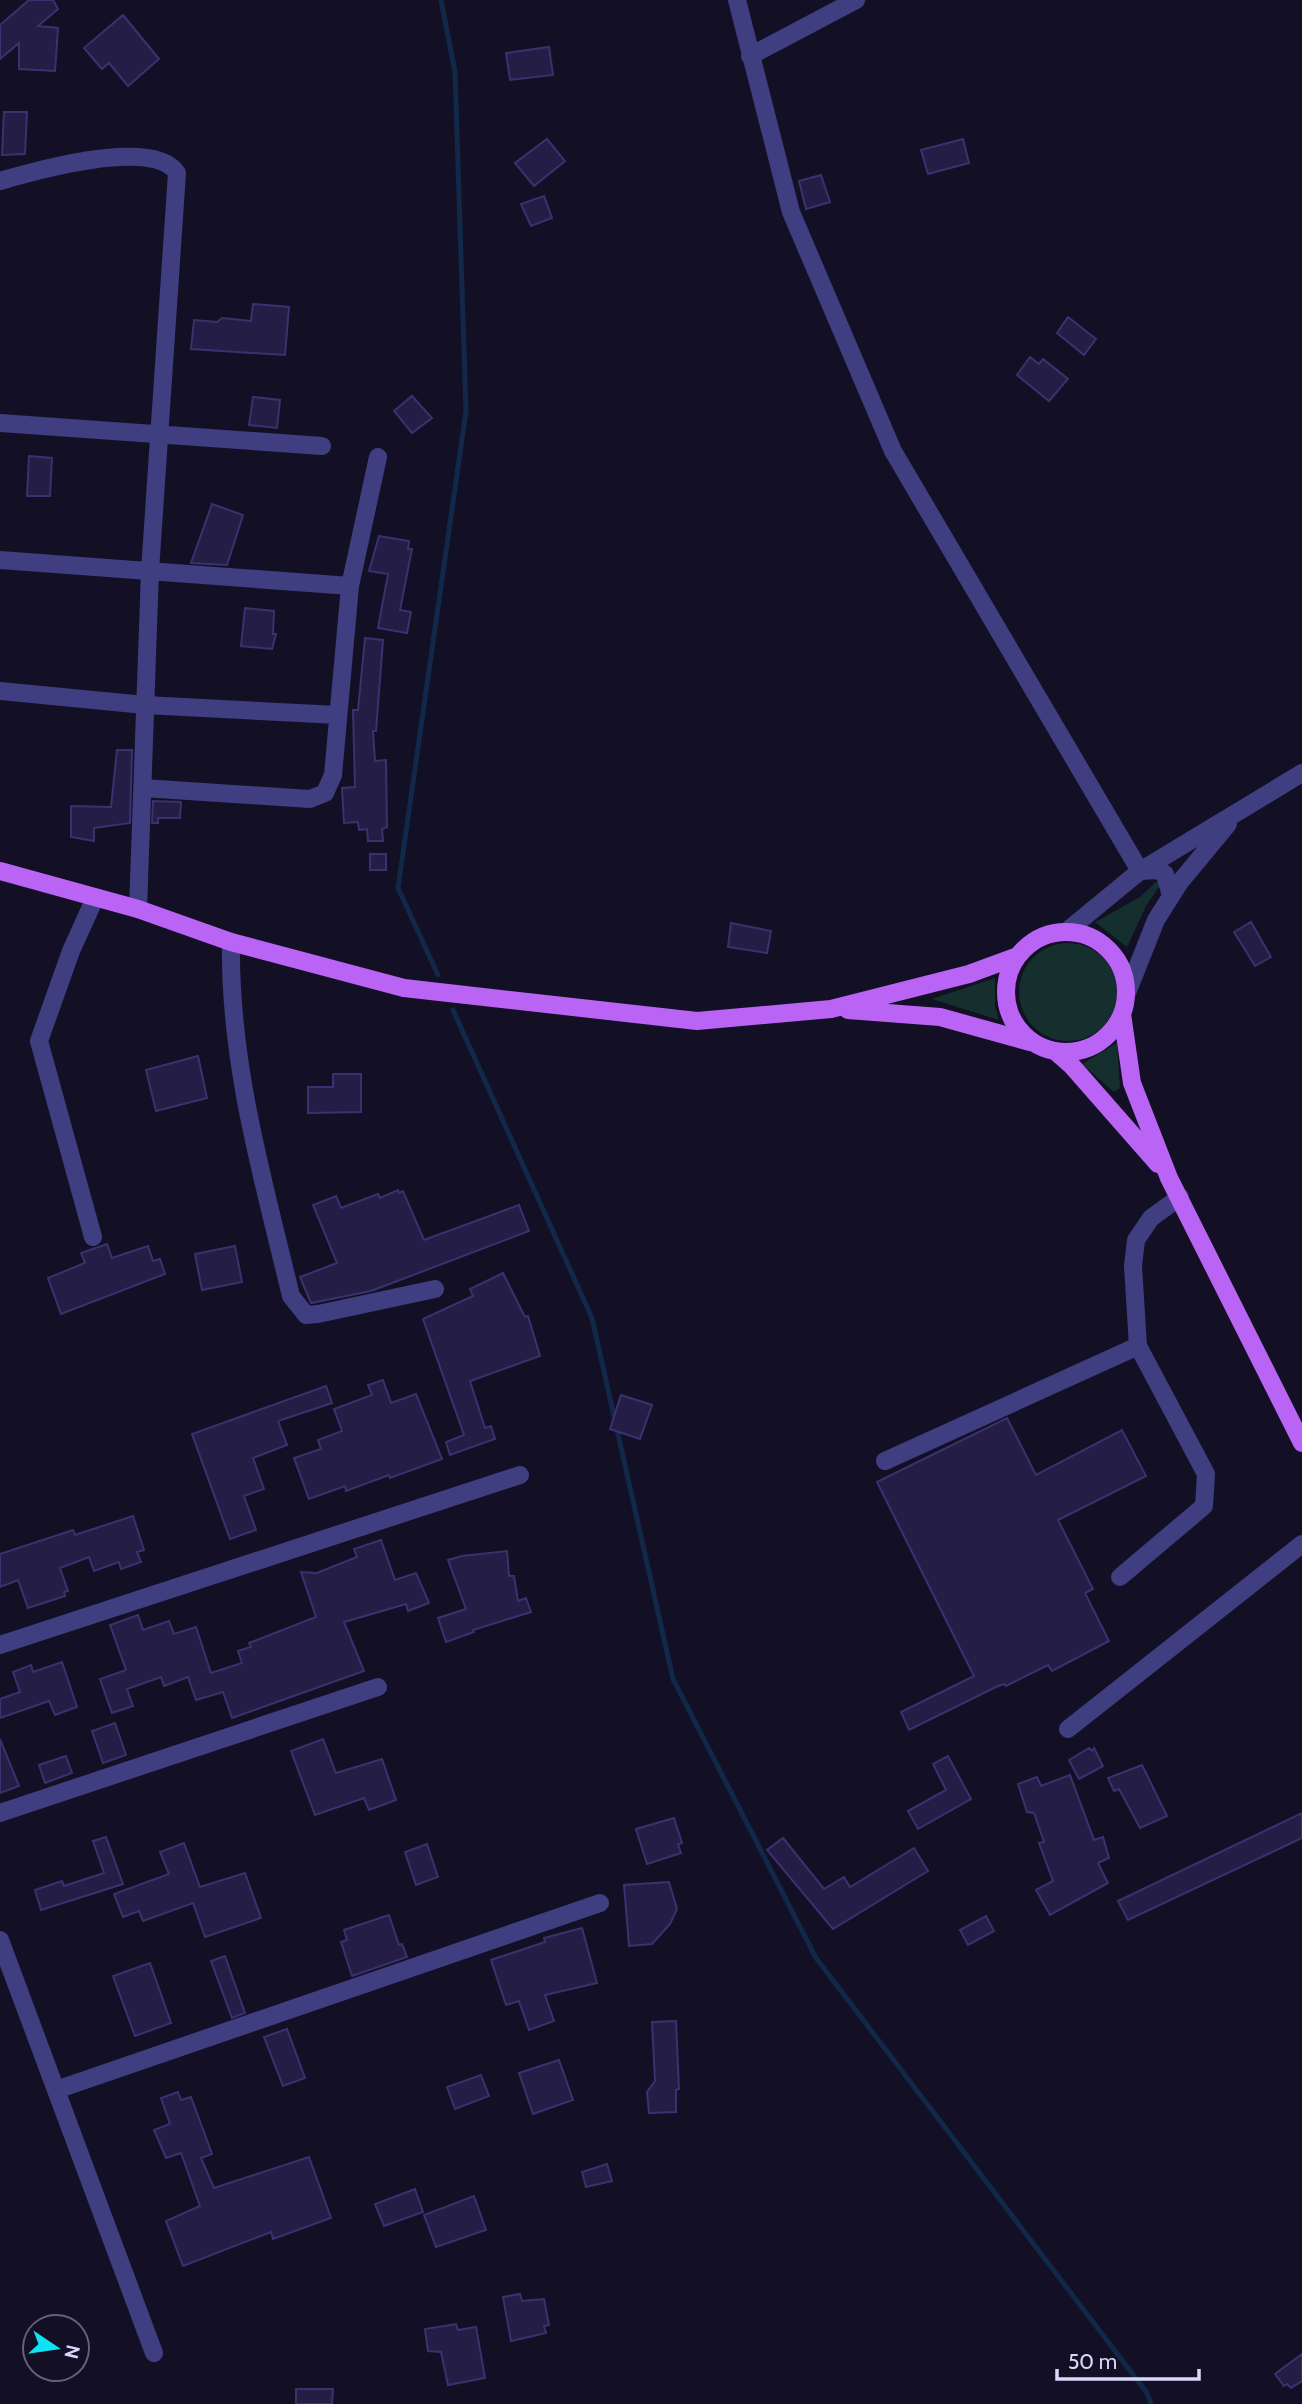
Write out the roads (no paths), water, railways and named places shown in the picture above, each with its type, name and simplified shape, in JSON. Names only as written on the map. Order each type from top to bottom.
[{"type":"main road","points":[[0,871],[138,909],[231,943],[404,988],[684,1019],[831,1009],[940,1017],[1055,1051],[1076,1052],[1096,1045],[1112,1032],[1122,1014],[1127,993],[1124,974],[1116,957],[1102,943],[1086,934],[1067,932],[1040,938],[1018,956],[969,974],[831,1009]]},
{"type":"main road","points":[[1018,956],[1009,974],[1008,1004],[1021,1031],[1036,1044]]},
{"type":"main road","points":[[1122,1014],[1132,1083],[1169,1178],[1302,1443]]},
{"type":"main road","points":[[1055,1051],[1117,1115],[1169,1178]]},
{"type":"street","points":[[737,0],[795,222],[893,451],[1140,871]]},
{"type":"street","points":[[751,56],[856,0]]},
{"type":"street","points":[[0,181],[51,166],[93,159],[158,159],[177,173],[157,436],[138,909]]},
{"type":"street","points":[[0,423],[322,446]]},
{"type":"street","points":[[143,788],[310,799],[325,793],[332,775],[350,586],[378,457]]},
{"type":"street","points":[[0,560],[350,586]]},
{"type":"street","points":[[0,691],[145,705],[338,715]]},
{"type":"street","points":[[1067,932],[1140,871],[1235,816],[1302,773]]},
{"type":"street","points":[[1127,993],[1156,920],[1171,896],[1235,816]]},
{"type":"street","points":[[1140,871],[1157,870],[1165,874],[1171,896]]},
{"type":"street","points":[[93,1237],[39,1041],[71,951],[95,898]]},
{"type":"street","points":[[231,943],[230,997],[241,1082],[290,1296],[306,1315],[435,1289]]},
{"type":"street","points":[[1120,1577],[1205,1506],[1206,1474],[1138,1346],[1133,1266],[1136,1240],[1151,1218],[1180,1197]]},
{"type":"street","points":[[885,1461],[1138,1346]]},
{"type":"street","points":[[0,1645],[520,1475]]},
{"type":"street","points":[[1068,1730],[1302,1544]]},
{"type":"street","points":[[0,1813],[377,1687]]},
{"type":"street","points":[[56,2090],[600,1903]]},
{"type":"street","points":[[0,1940],[154,2353]]},
{"type":"waterway","points":[[438,975],[398,888],[466,411],[455,72],[441,0]]},
{"type":"waterway","points":[[453,1010],[592,1318],[673,1679],[816,1958],[1147,2393],[1151,2404]]}]
